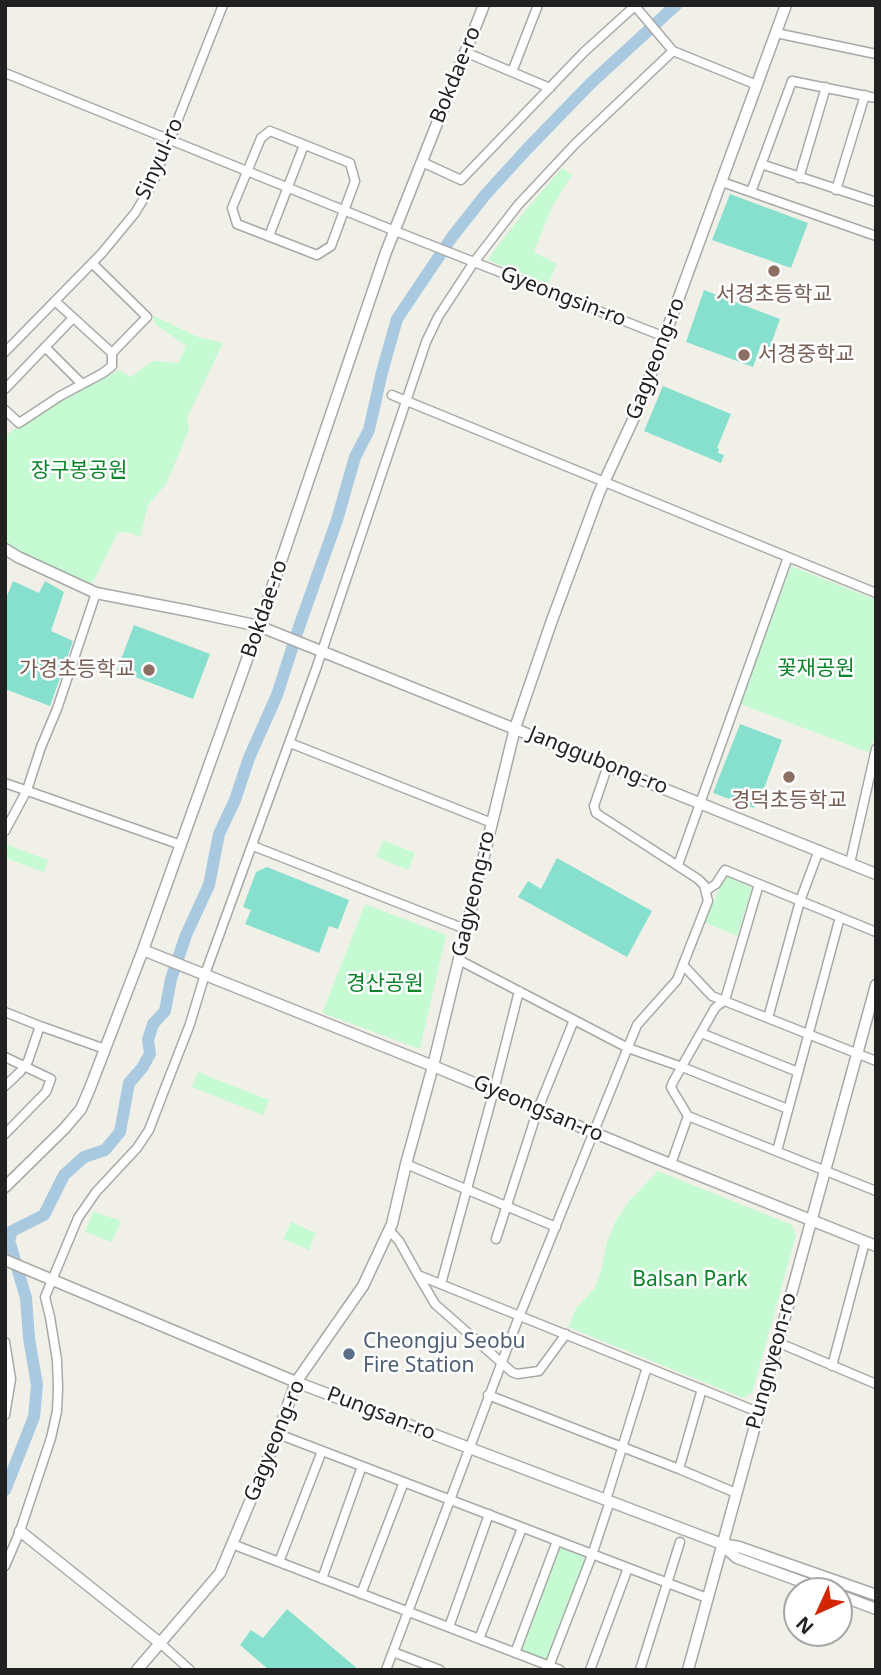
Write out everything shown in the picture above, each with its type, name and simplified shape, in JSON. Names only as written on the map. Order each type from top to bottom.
[{"type":"street","name":"Sinyul-ro","points":[[5,352],[122,231],[135,213],[152,185],[223,5]]},
{"type":"street","name":"Bokdae-ro","points":[[7,1181],[64,1129],[81,1109],[148,952],[181,845],[395,231],[484,5]]},
{"type":"street","points":[[512,72],[538,5]]},
{"type":"street","name":"Gagyeong-ro","points":[[137,1670],[220,1573],[278,1434],[296,1382],[363,1286],[392,1224],[515,728],[551,622],[604,482],[638,409],[786,5]]},
{"type":"street","points":[[422,162],[461,180],[584,52],[636,6],[673,51],[757,85]]},
{"type":"street","points":[[776,33],[876,54]]},
{"type":"street","points":[[5,1566],[20,1531],[51,1438],[57,1411],[57,1360],[45,1297],[86,1205],[137,1148],[149,1130],[190,1024],[202,974],[290,743],[426,342],[438,317],[474,262],[519,205],[621,99],[673,51]]},
{"type":"street","points":[[465,52],[550,88]]},
{"type":"street","points":[[5,73],[395,231]]},
{"type":"street","points":[[751,192],[792,81],[876,98]]},
{"type":"street","points":[[799,178],[826,87]]},
{"type":"street","points":[[836,190],[865,95]]},
{"type":"street","points":[[271,131],[350,163],[355,181],[331,246],[317,255],[237,223],[232,208],[247,171],[261,138],[271,131]]},
{"type":"street","points":[[270,236],[304,145]]},
{"type":"street","points":[[761,164],[876,202]]},
{"type":"street","points":[[722,182],[876,236]]},
{"type":"street","name":"Gyeongsin-ro","points":[[395,231],[665,337]]},
{"type":"street","points":[[5,411],[19,423],[36,410],[103,373],[112,366],[112,354],[147,317],[92,263]]},
{"type":"street","points":[[55,300],[112,354]]},
{"type":"street","points":[[5,389],[74,318]]},
{"type":"street","points":[[45,347],[82,384]]},
{"type":"street","points":[[392,395],[876,593]]},
{"type":"street","points":[[5,549],[96,593],[259,626]]},
{"type":"street","points":[[678,865],[788,557]]},
{"type":"street","points":[[5,830],[26,791],[96,593]]},
{"type":"street","name":"Janggubong-ro","points":[[259,626],[876,874]]},
{"type":"street","points":[[290,743],[492,823]]},
{"type":"street","points":[[850,863],[876,750]]},
{"type":"street","points":[[386,1670],[488,1395],[637,1025],[677,979],[708,901],[707,890],[698,879],[596,813],[594,806],[608,765]]},
{"type":"street","points":[[5,783],[181,845]]},
{"type":"street","points":[[253,846],[465,929]]},
{"type":"street","points":[[768,1018],[800,901],[819,850]]},
{"type":"street","points":[[707,890],[716,884],[725,870],[876,932]]},
{"type":"street","points":[[759,884],[725,1000],[715,1008],[671,1087],[688,1116],[825,1171],[875,1188]]},
{"type":"street","points":[[777,1151],[840,917]]},
{"type":"street","name":"Gyeongsan-ro","points":[[148,952],[876,1246]]},
{"type":"street","points":[[459,960],[628,1048],[788,1109]]},
{"type":"street","points":[[683,965],[712,996],[876,1061]]},
{"type":"street","name":"Pungnyeon-ro","points":[[688,1670],[876,985]]},
{"type":"street","points":[[441,1284],[519,991]]},
{"type":"street","points":[[5,1012],[105,1049]]},
{"type":"street","points":[[496,1239],[538,1109],[573,1020]]},
{"type":"street","points":[[5,1086],[25,1066],[40,1026]]},
{"type":"street","points":[[701,1033],[798,1072]]},
{"type":"street","points":[[5,1057],[51,1079],[46,1092],[5,1134]]},
{"type":"street","points":[[671,1164],[688,1116]]},
{"type":"street","points":[[406,1164],[556,1227]]},
{"type":"street","points":[[389,1230],[399,1241],[435,1304],[512,1372],[517,1374],[539,1371],[566,1334]]},
{"type":"street","points":[[832,1366],[865,1242]]},
{"type":"street","name":"Pungsan-ro","points":[[5,1260],[296,1382],[722,1544],[739,1547],[876,1595]]},
{"type":"street","points":[[418,1275],[758,1412]]},
{"type":"street","points":[[5,1342],[11,1379],[5,1415]]},
{"type":"street","points":[[777,1342],[876,1384]]},
{"type":"street","points":[[549,1668],[592,1555],[647,1367]]},
{"type":"street","points":[[679,1469],[702,1389]]},
{"type":"street","points":[[488,1395],[736,1493]]},
{"type":"street","points":[[278,1434],[707,1598]]},
{"type":"street","points":[[279,1562],[322,1451]]},
{"type":"street","points":[[322,1579],[362,1466]]},
{"type":"street","points":[[361,1594],[404,1482]]},
{"type":"street","points":[[449,1627],[489,1514]]},
{"type":"street","points":[[479,1639],[522,1528]]},
{"type":"street","points":[[20,1531],[190,1670]]},
{"type":"street","points":[[515,1653],[557,1541]]},
{"type":"street","points":[[640,1670],[680,1542]]},
{"type":"street","name":"Pungsan-ro","points":[[722,1544],[737,1558],[789,1577]]},
{"type":"street","points":[[232,1545],[560,1670]]},
{"type":"street","points":[[590,1670],[628,1568]]},
{"type":"street","points":[[853,1600],[876,1609]]},
{"type":"street","points":[[393,1652],[440,1670]]},
{"type":"green space","points":[[562,168],[572,175],[552,207],[534,252],[557,264],[548,284],[488,260],[529,206]]},
{"type":"green space","name":"장구봉공원","points":[[152,315],[198,337],[223,343],[187,418],[189,430],[166,484],[148,505],[140,537],[118,532],[92,584],[27,556],[5,543],[5,441],[9,433],[46,407],[119,370],[131,377],[152,361],[178,363],[186,346],[155,324]]},
{"type":"green space","name":"꽃재공원","points":[[791,566],[876,600],[876,728],[870,753],[740,704]]},
{"type":"green space","points":[[383,840],[415,853],[408,870],[376,857]]},
{"type":"green space","points":[[5,844],[48,860],[44,872],[5,858]]},
{"type":"green space","points":[[726,875],[752,888],[737,936],[704,922]]},
{"type":"green space","name":"경산공원","points":[[365,904],[446,935],[420,1049],[322,1013]]},
{"type":"green space","points":[[198,1072],[269,1100],[263,1115],[192,1087]]},
{"type":"green space","name":"Balsan Park","points":[[658,1171],[792,1225],[796,1235],[752,1393],[743,1398],[568,1327],[576,1308],[595,1288],[615,1222],[629,1201]]},
{"type":"green space","points":[[93,1211],[121,1221],[112,1242],[85,1232]]},
{"type":"green space","points":[[291,1222],[316,1233],[309,1250],[283,1239]]},
{"type":"green space","points":[[559,1545],[588,1556],[548,1661],[520,1651]]},
{"type":"shaded area","points":[[730,194],[808,223],[791,268],[712,240]]},
{"type":"shaded area","points":[[704,290],[780,319],[770,347],[761,344],[753,367],[686,342]]},
{"type":"shaded area","points":[[663,386],[731,414],[717,448],[718,453],[724,455],[721,463],[644,431]]},
{"type":"shaded area","points":[[13,581],[39,593],[45,581],[64,592],[51,631],[73,641],[50,706],[5,689],[5,601]]},
{"type":"shaded area","points":[[134,625],[210,654],[193,699],[117,670]]},
{"type":"shaded area","points":[[740,724],[782,740],[759,802],[756,802],[754,808],[713,793]]},
{"type":"shaded area","points":[[557,858],[652,911],[627,957],[518,897],[528,881],[541,889]]},
{"type":"shaded area","points":[[267,867],[349,900],[338,929],[329,926],[319,953],[245,924],[251,910],[243,907],[256,872]]},
{"type":"shaded area","points":[[287,1609],[359,1670],[269,1670],[240,1645],[251,1630],[263,1638]]},
{"type":"waterway","points":[[5,1490],[34,1417],[37,1385],[26,1298],[9,1240],[12,1231],[44,1215],[64,1175],[84,1157],[105,1150],[120,1132],[129,1083],[150,1054],[148,1040],[153,1024],[165,1011],[171,979],[186,935],[209,885],[219,834],[277,695],[337,520],[355,457],[369,430],[397,319],[452,237],[486,194],[591,83],[676,5]]},
{"type":"place","name":"서경초등학교","points":[[774,271]]},
{"type":"place","name":"서경중학교","points":[[744,355]]},
{"type":"place","name":"가경초등학교","points":[[149,670]]},
{"type":"place","name":"경덕초등학교","points":[[789,777]]},
{"type":"place","name":"Cheongju Seobu Fire Station","points":[[349,1354]]}]
